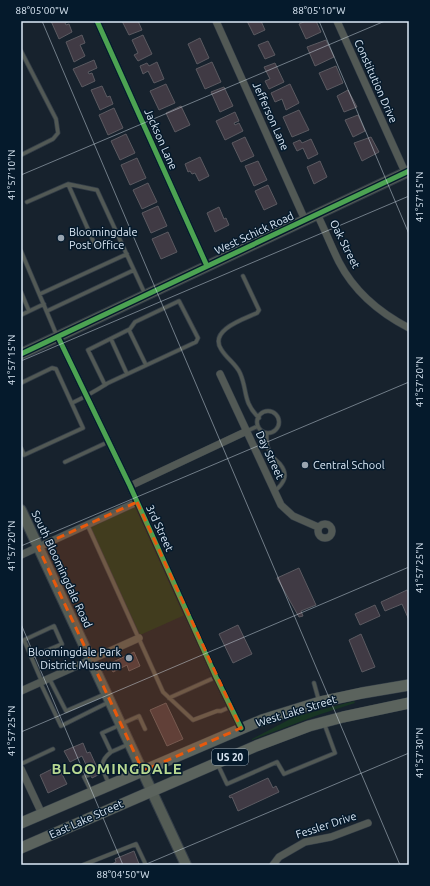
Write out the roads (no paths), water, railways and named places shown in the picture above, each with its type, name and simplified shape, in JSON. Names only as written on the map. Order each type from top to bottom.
[{"type":"main road","name":"West Lake Street","points":[[143,771],[241,728],[284,712],[320,702],[409,685]]},
{"type":"main road","name":"West Lake Street","points":[[151,791],[256,746],[324,722],[409,703]]},
{"type":"main road","name":"East Lake Street","points":[[21,824],[143,771]]},
{"type":"main road","name":"East Lake Street","points":[[21,848],[151,791]]},
{"type":"street","name":"Jackson Lane","points":[[97,21],[207,266]]},
{"type":"street","name":"Jefferson Lane","points":[[216,21],[305,220]]},
{"type":"street","name":"Constitution Drive","points":[[337,21],[407,172]]},
{"type":"street","name":"West Schick Road","points":[[21,354],[407,172]]},
{"type":"street","name":"Oak Street","points":[[317,214],[339,262],[360,292],[393,320],[409,328]]},
{"type":"street","name":"3rd Street","points":[[58,337],[130,486],[216,677],[241,728]]},
{"type":"street","name":"Day Street","points":[[220,374],[281,505],[293,516],[318,527]]},
{"type":"street","points":[[130,486],[247,431]]},
{"type":"street","points":[[21,555],[137,502]]},
{"type":"street","name":"South Bloomingdale Road","points":[[21,510],[186,865]]},
{"type":"street","points":[[21,691],[139,638]]},
{"type":"street","points":[[21,769],[23,780],[42,814]]},
{"type":"street","name":"Fessler Drive","points":[[273,865],[280,857],[305,842],[331,837],[368,823]]},
{"type":"lane","points":[[21,51],[56,119],[58,133],[53,139],[21,155]]},
{"type":"lane","points":[[68,184],[95,245]]},
{"type":"lane","points":[[27,202],[68,184],[96,190],[146,295]]},
{"type":"lane","points":[[21,252],[58,337]]},
{"type":"lane","points":[[40,294],[127,254]]},
{"type":"lane","points":[[47,311],[134,270]]},
{"type":"lane","points":[[244,276],[259,310],[257,313],[226,327],[218,342],[220,349],[240,372],[247,402],[252,411],[259,418]]},
{"type":"lane","points":[[21,292],[29,311]]},
{"type":"lane","points":[[72,403],[86,397],[127,374],[196,342],[198,338],[179,301],[135,322],[129,330],[88,350],[105,385]]},
{"type":"lane","points":[[21,314],[44,304]]},
{"type":"lane","points":[[129,330],[146,365]]},
{"type":"lane","points":[[111,339],[127,374]]},
{"type":"lane","points":[[21,383],[52,368],[56,369],[83,428],[23,456],[21,448]]},
{"type":"lane","points":[[268,411],[277,416],[279,422],[277,428],[271,432],[267,432],[258,426],[259,418],[262,414],[268,411]]},
{"type":"lane","points":[[247,431],[258,426]]},
{"type":"lane","points":[[267,432],[266,440],[271,455],[282,466],[285,479],[282,485],[275,491]]},
{"type":"lane","points":[[66,462],[108,442]]},
{"type":"lane","points":[[87,524],[163,692],[193,720],[231,707]]},
{"type":"lane","points":[[32,658],[62,644],[54,626],[24,640],[32,658],[43,681],[61,726],[108,698]]},
{"type":"lane","points":[[170,698],[216,677]]},
{"type":"lane","points":[[43,681],[66,711],[108,698]]},
{"type":"lane","points":[[314,683],[320,702]]},
{"type":"lane","points":[[111,752],[102,733],[139,716],[145,729]]},
{"type":"lane","points":[[217,763],[227,784],[277,762],[284,774],[335,753],[324,722]]},
{"type":"lane","points":[[109,785],[100,769],[104,758],[111,752],[130,743]]},
{"type":"lane","points":[[21,764],[53,749]]},
{"type":"lane","points":[[91,774],[84,777],[92,793]]},
{"type":"lane","points":[[83,865],[92,863],[136,844],[146,865]]},
{"type":"place","name":"Bloomingdale Post Office","points":[[61,238]]},
{"type":"place","name":"Central School","points":[[305,465]]},
{"type":"place","name":"Bloomingdale Park District Museum","points":[[129,658]]},
{"type":"district","name":"BLOOMINGDALE","points":[[117,769]]}]
